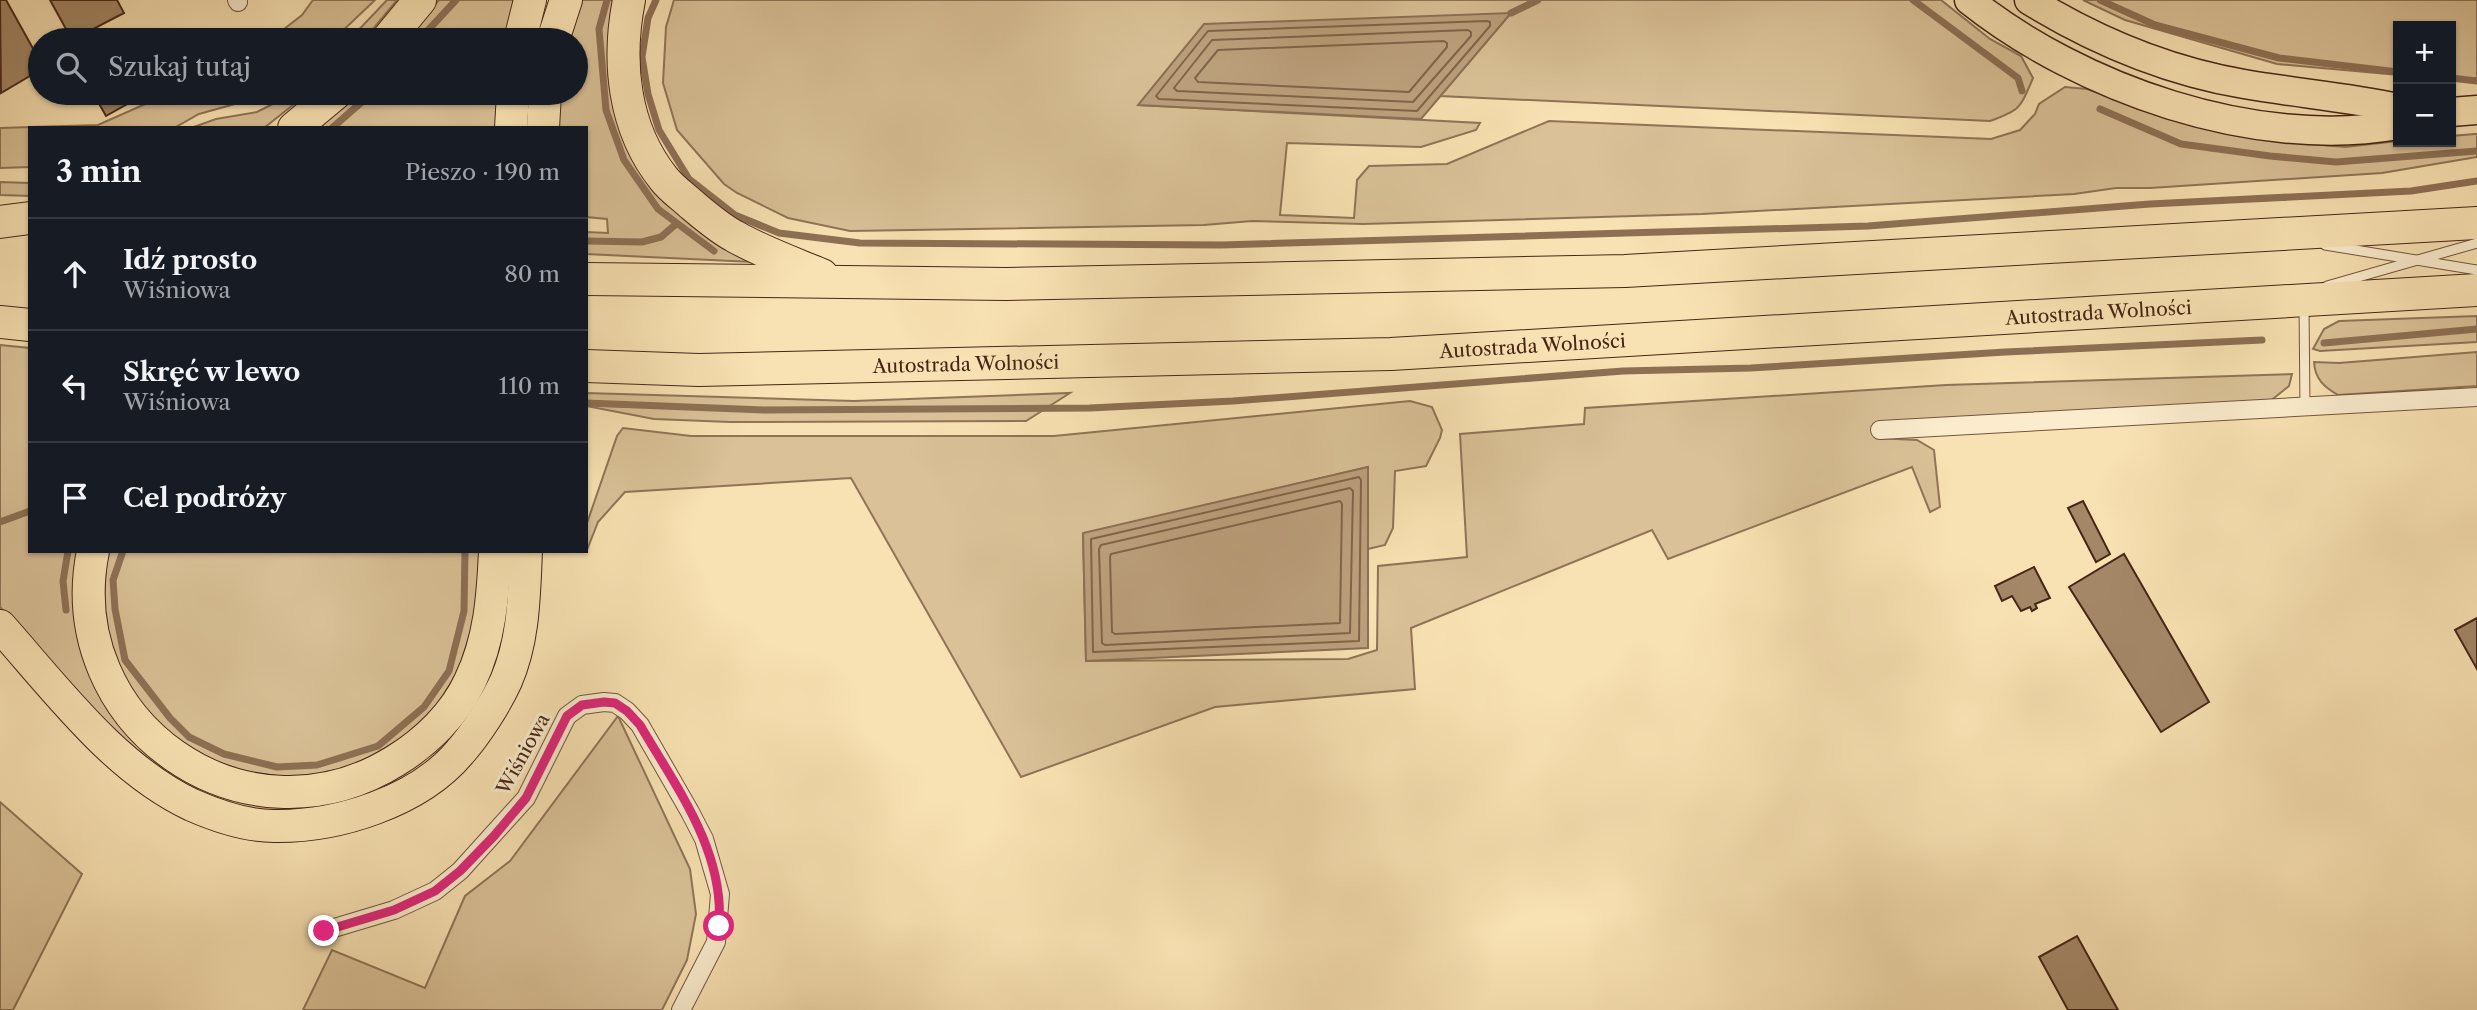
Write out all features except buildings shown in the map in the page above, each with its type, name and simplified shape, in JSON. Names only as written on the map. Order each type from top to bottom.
[{"type":"highway","points":[[397,28],[420,0]]},
{"type":"highway","points":[[523,28],[530,0]]},
{"type":"highway","points":[[557,28],[566,0]]},
{"type":"highway","points":[[629,0],[624,23],[622,62],[627,100],[645,147],[664,179],[702,214],[731,235],[840,282]]},
{"type":"highway","points":[[296,126],[321,105]]},
{"type":"highway","points":[[511,126],[512,105]]},
{"type":"highway","points":[[543,126],[544,105]]},
{"type":"highway","points":[[0,222],[28,218]]},
{"type":"highway","points":[[588,279],[1006,284],[1625,271],[2477,223]]},
{"type":"highway","points":[[0,233],[28,237]]},
{"type":"highway","name":"Autostrada Wolności","points":[[588,366],[726,369],[1379,354],[2477,290]]},
{"type":"highway","points":[[0,322],[28,325]]},
{"type":"highway","points":[[93,553],[88,574],[90,621],[103,663],[120,700],[147,733],[185,763],[241,788],[286,792],[319,791],[355,782],[408,754],[442,723],[469,684],[487,632],[495,553]]},
{"type":"highway","points":[[0,626],[111,749],[143,776],[191,805],[229,819],[272,826],[305,825],[350,817],[386,804],[429,780],[460,753],[506,681],[524,610],[526,553]]},
{"type":"main road","points":[[1969,0],[2023,37],[2116,87],[2217,117],[2273,127],[2332,132],[2393,126]]},
{"type":"main road","points":[[2029,0],[2101,39],[2175,67],[2241,84],[2393,107]]},
{"type":"main road","points":[[2456,112],[2477,110]]},
{"type":"street","points":[[1880,430],[2477,397]]},
{"type":"street","name":"Wiśniowa","points":[[324,931],[394,910],[435,891],[460,871],[526,798],[567,716],[582,705],[615,703],[640,725],[690,812],[704,839],[720,894],[716,942],[681,1010]]},
{"type":"lane","points":[[2264,235],[2477,270]]},
{"type":"lane","points":[[2266,302],[2477,243]]},
{"type":"lane","points":[[2304,300],[2305,408]]},
{"type":"shaded area","points":[[313,0],[375,0],[346,28],[285,28],[302,15]]},
{"type":"shaded area","points":[[387,0],[397,0],[374,28],[360,28]]},
{"type":"shaded area","points":[[439,0],[517,0],[511,28],[417,28]]},
{"type":"shaded area","points":[[579,0],[619,0],[629,150],[665,203],[701,230],[753,262],[588,254],[588,232],[608,233],[607,219],[588,217],[588,126],[556,126],[558,105],[588,105],[588,28],[572,28]]},
{"type":"shaded area","points":[[674,0],[1941,0],[1990,39],[2021,56],[2033,78],[2018,107],[1990,121],[1440,96],[1510,14],[1139,105],[1480,123],[1476,130],[1421,147],[1287,143],[1280,215],[1354,218],[1357,180],[1369,166],[1447,164],[1549,121],[1991,139],[2020,130],[2035,114],[2039,104],[2065,87],[2087,89],[2150,111],[2277,141],[2345,147],[2393,142],[2393,147],[2456,147],[2456,136],[2477,134],[2477,157],[2382,173],[2116,188],[2074,194],[1702,214],[1363,224],[1252,221],[1204,225],[850,231],[788,218],[724,184],[677,130],[663,83],[666,27]]},
{"type":"shaded area","points":[[2083,0],[2477,0],[2477,78],[2456,80],[2456,21],[2393,21],[2393,75],[2277,64],[2125,20]]},
{"type":"shaded area","points":[[143,105],[231,105],[199,114],[178,126],[65,126],[98,125]]},
{"type":"shaded area","points":[[271,105],[293,105],[267,126],[197,126],[216,119],[257,112]]},
{"type":"shaded area","points":[[338,105],[498,105],[497,126],[312,126]]},
{"type":"shaded area","points":[[28,127],[28,167],[0,168],[0,128]]},
{"type":"shaded area","points":[[0,182],[28,183],[28,196],[0,195]]},
{"type":"shaded area","points":[[2477,316],[2477,342],[2320,351],[2313,349],[2324,329],[2339,321]]},
{"type":"shaded area","points":[[0,345],[28,348],[28,553],[79,553],[92,677],[108,707],[129,736],[172,772],[231,799],[301,808],[363,798],[296,814],[233,807],[171,780],[116,738],[0,607]]},
{"type":"shaded area","points":[[2477,352],[2477,386],[2338,395],[2321,382],[2314,362],[2339,363]]},
{"type":"shaded area","points":[[2292,374],[2289,386],[2269,402],[1874,426],[1876,438],[1917,440],[1934,450],[1940,507],[1930,512],[1912,467],[1668,559],[1652,530],[1411,628],[1415,689],[1215,707],[1021,777],[851,478],[625,492],[598,522],[588,547],[588,520],[617,436],[623,428],[691,436],[1054,436],[1410,401],[1432,407],[1442,430],[1440,438],[1426,466],[1395,471],[1393,528],[1385,545],[1368,549],[1368,467],[1083,534],[1086,661],[1348,659],[1377,650],[1378,566],[1467,557],[1460,434],[1584,424],[1585,408],[1946,385]]},
{"type":"shaded area","points":[[588,393],[854,401],[1070,393],[1026,421],[730,422],[654,419],[588,406]]},
{"type":"shaded area","points":[[109,553],[482,553],[475,617],[459,670],[437,705],[409,734],[353,767],[292,778],[247,772],[211,760],[157,726],[130,687],[108,644],[104,599]]},
{"type":"shaded area","points":[[618,716],[690,869],[696,914],[687,960],[662,1010],[303,1010],[332,950],[425,988],[465,896],[510,861]]},
{"type":"shaded area","points":[[0,802],[82,874],[13,1010],[0,1010]]},
{"type":"water","points":[[1511,13],[1421,119],[1138,105],[1204,24]]},
{"type":"water","points":[[1368,467],[1368,648],[1086,661],[1083,533]]},
{"type":"waterway","points":[[430,28],[456,0]]},
{"type":"waterway","points":[[607,0],[599,29],[606,110],[624,160],[658,209],[714,251]]},
{"type":"waterway","points":[[656,0],[648,18],[642,57],[648,94],[659,130],[689,179],[735,215],[779,233],[860,243],[1221,245],[1868,226],[2150,204],[2411,191],[2477,181]]},
{"type":"waterway","points":[[1511,13],[1538,0]]},
{"type":"waterway","points":[[1913,0],[2018,78],[2022,91]]},
{"type":"waterway","points":[[2100,0],[2155,25],[2279,58],[2393,71]]},
{"type":"waterway","points":[[2456,79],[2477,81]]},
{"type":"waterway","points":[[334,126],[358,105]]},
{"type":"waterway","points":[[2100,109],[2181,144],[2270,156],[2336,162],[2477,151]]},
{"type":"waterway","points":[[588,241],[642,242],[661,237],[676,224]]},
{"type":"waterway","points":[[2324,343],[2477,329]]},
{"type":"waterway","points":[[588,403],[764,410],[1090,408],[1233,401],[1623,371],[1751,368],[2262,340]]},
{"type":"waterway","points":[[0,522],[28,512]]},
{"type":"waterway","points":[[66,610],[63,581],[68,553]]},
{"type":"waterway","points":[[122,553],[113,580],[115,609],[125,660],[170,718],[189,737],[224,754],[277,767],[317,765],[378,746],[424,707],[449,671],[464,611],[465,553]]},
{"type":"route","points":[[324,931],[394,910],[435,891],[460,871],[526,798],[567,716],[582,705],[604,702],[615,703],[640,725],[704,839],[720,894],[719,926]]}]
